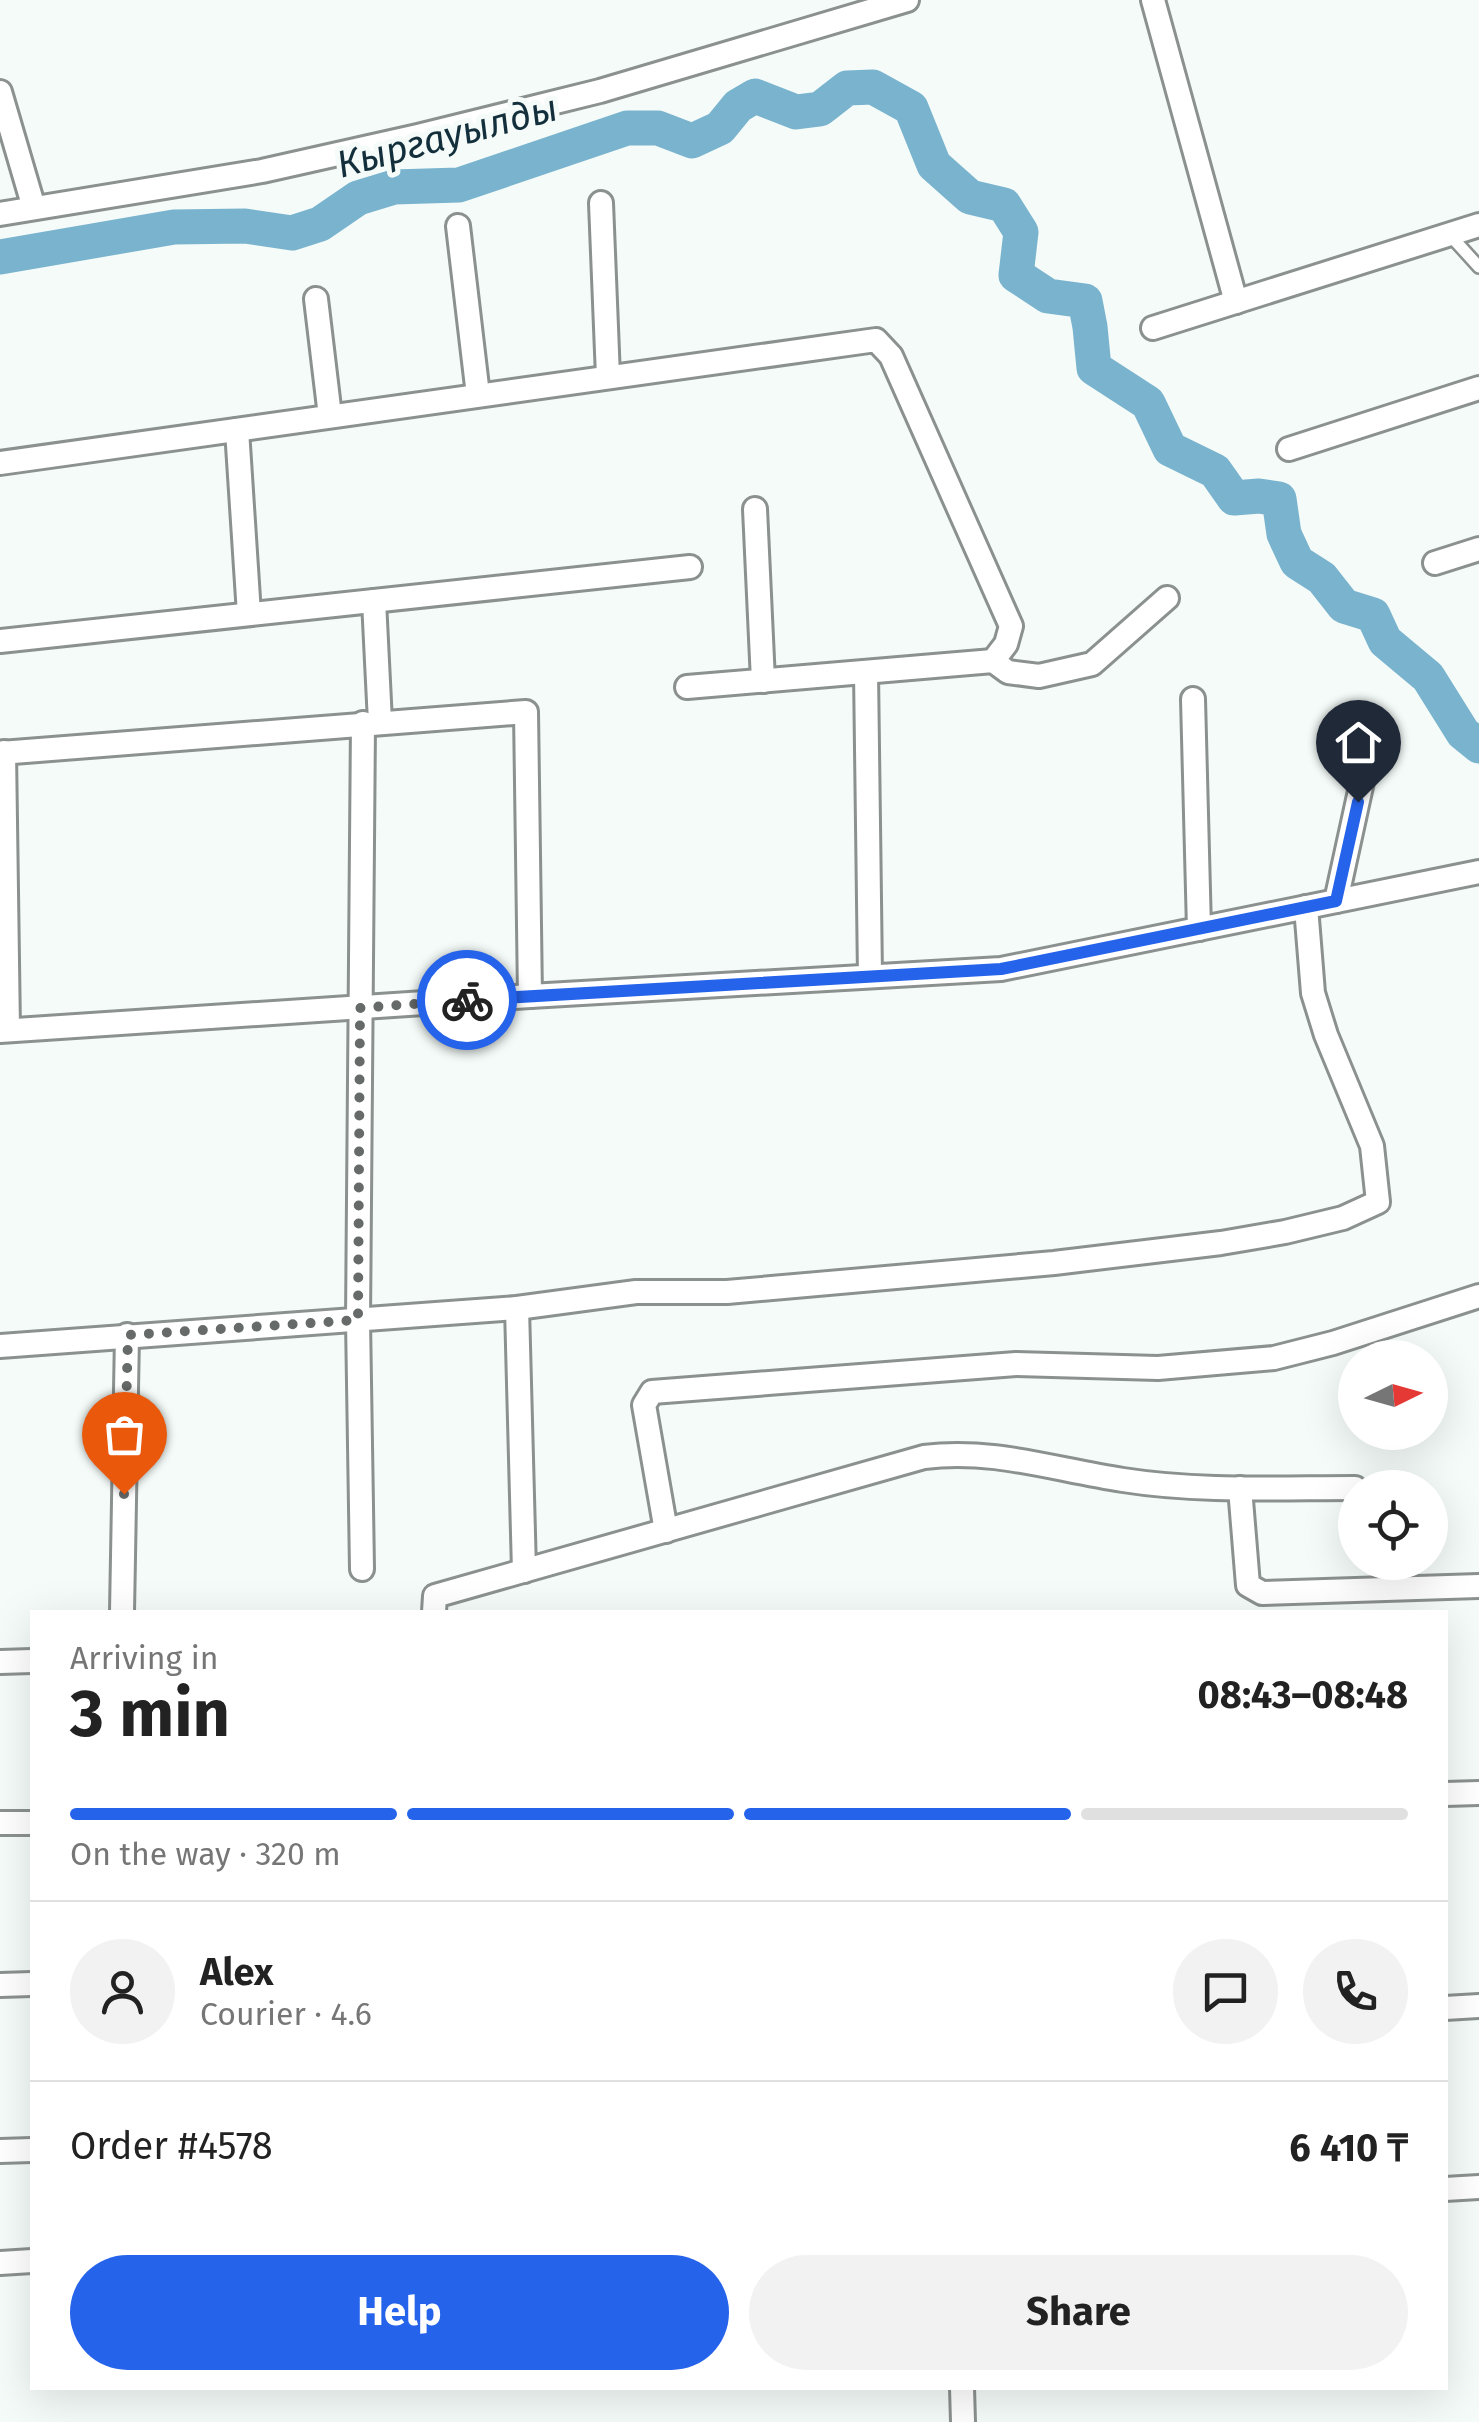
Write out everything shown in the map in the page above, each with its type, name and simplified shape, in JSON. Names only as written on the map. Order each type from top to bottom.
[{"type":"street","points":[[0,214],[262,171],[418,136],[600,92],[907,0]]},
{"type":"street","points":[[1153,0],[1236,302]]},
{"type":"street","points":[[0,92],[34,208]]},
{"type":"street","points":[[601,203],[608,377]]},
{"type":"street","points":[[1153,328],[1479,224]]},
{"type":"street","points":[[458,226],[478,395]]},
{"type":"street","points":[[316,299],[330,416]]},
{"type":"street","points":[[0,464],[876,340],[891,356],[1010,626],[1006,644],[993,662]]},
{"type":"street","points":[[1289,448],[1479,388]]},
{"type":"street","points":[[237,430],[249,614]]},
{"type":"street","points":[[755,509],[764,680]]},
{"type":"street","points":[[1435,563],[1479,550]]},
{"type":"street","points":[[0,641],[690,567]]},
{"type":"street","points":[[686,687],[993,662],[1008,672],[1040,676],[1092,664],[1168,598]]},
{"type":"street","points":[[362,1569],[358,1320],[360,1008],[374,601]]},
{"type":"street","points":[[866,672],[870,976]]},
{"type":"street","points":[[1193,699],[1199,929]]},
{"type":"street","points":[[530,996],[526,712],[2,752],[4,1030],[1001,969],[1479,872]]},
{"type":"street","points":[[1336,901],[1372,736]]},
{"type":"street","points":[[0,1346],[517,1308],[636,1292],[727,1292],[1054,1263],[1221,1243],[1343,1218],[1378,1202],[1372,1146],[1313,993],[1306,907]]},
{"type":"street","points":[[666,1531],[644,1405],[652,1392],[1016,1364],[1158,1368],[1274,1358],[1479,1296]]},
{"type":"street","points":[[517,1308],[524,1571]]},
{"type":"street","points":[[122,1610],[128,1335]]},
{"type":"street","points":[[434,1610],[435,1596],[924,1457],[993,1455],[1125,1480],[1240,1488],[1338,1488]]},
{"type":"street","points":[[1240,1488],[1248,1585],[1262,1594],[1479,1586]]},
{"type":"street","points":[[0,1662],[30,1661]]},
{"type":"street","points":[[1448,1794],[1479,1793]]},
{"type":"street","points":[[0,1824],[30,1823]]},
{"type":"street","points":[[0,1986],[30,1984]]},
{"type":"street","points":[[1448,2008],[1479,2006]]},
{"type":"street","points":[[0,2151],[30,2150]]},
{"type":"street","points":[[1448,2189],[1479,2187]]},
{"type":"street","points":[[0,2262],[30,2261]]},
{"type":"street","points":[[962,2390],[963,2422]]},
{"type":"lane","points":[[1449,234],[1479,267]]},
{"type":"waterway","name":"Кыргауылды","points":[[0,257],[174,227],[245,226],[292,233],[320,224],[358,198],[394,187],[459,185],[627,128],[658,128],[692,141],[720,128],[738,106],[755,96],[796,112],[820,109],[847,88],[873,87],[911,108],[934,165],[970,197],[1004,205],[1021,232],[1016,275],[1048,296],[1085,301],[1094,368],[1148,403],[1170,449],[1215,471],[1234,498],[1279,499],[1284,534],[1297,562],[1322,578],[1344,606],[1373,615],[1385,641],[1428,677],[1463,733],[1479,746]]},
{"type":"way so far","points":[[124,1494],[128,1335],[358,1320],[360,1008],[467,1000]]},
{"type":"route","points":[[467,1000],[1001,969],[1336,901],[1358,802]]}]
